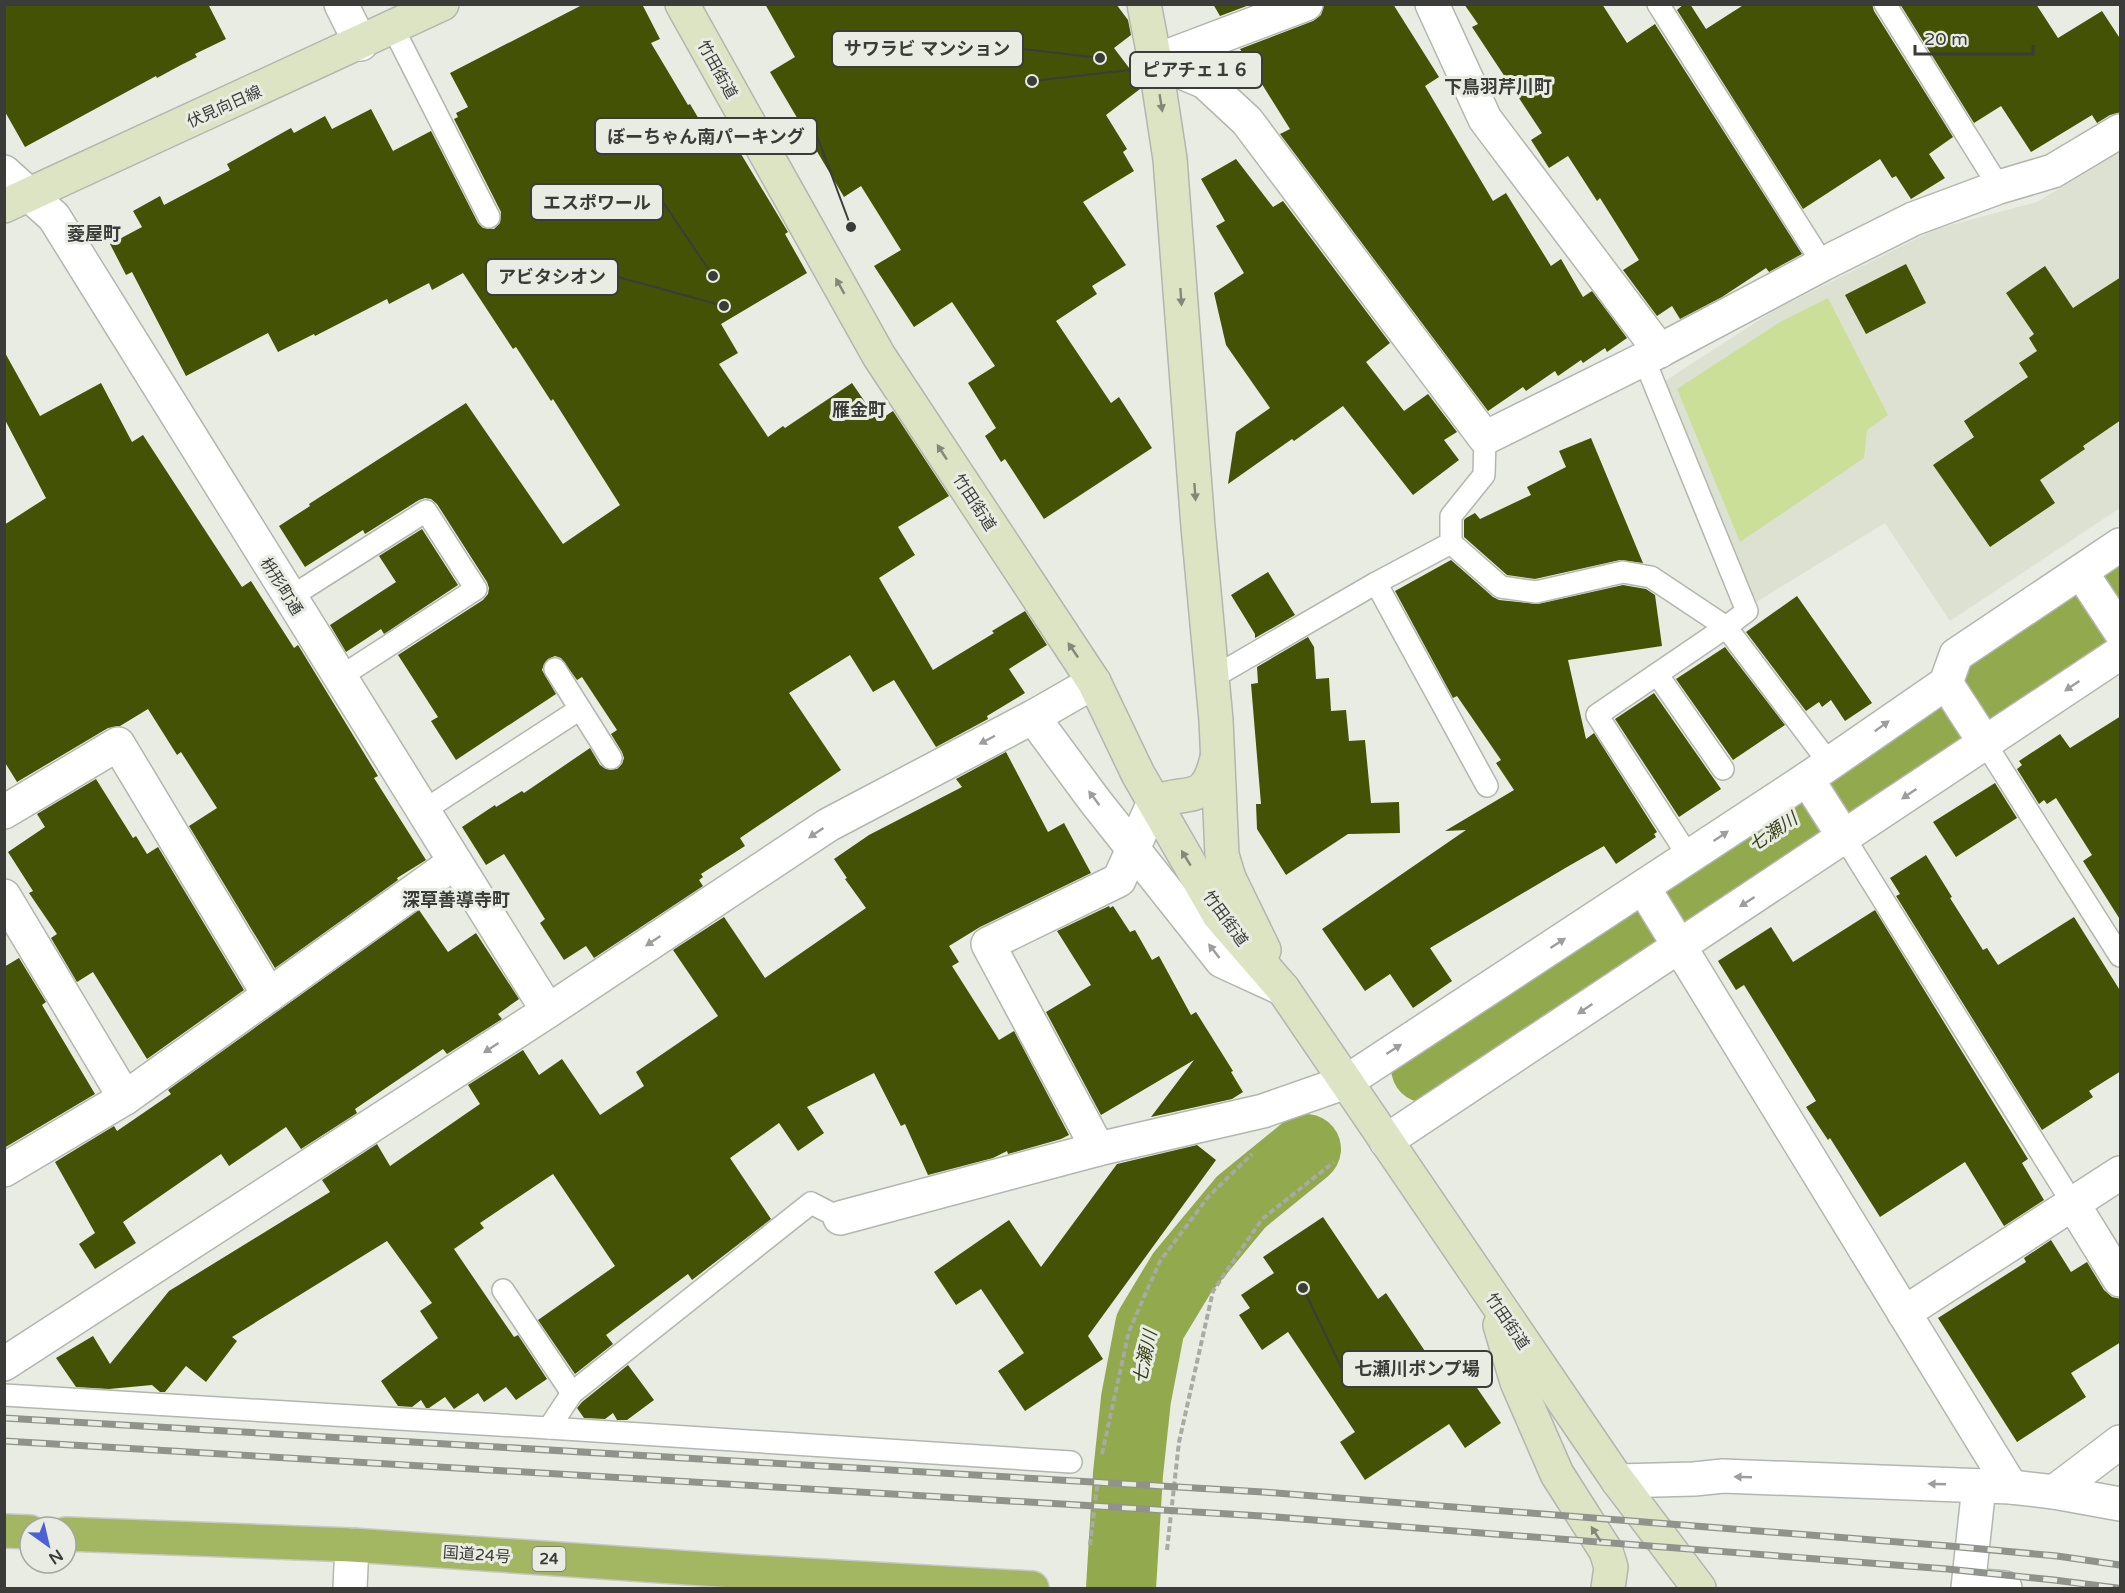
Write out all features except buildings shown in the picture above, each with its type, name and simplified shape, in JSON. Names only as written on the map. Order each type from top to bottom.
[{"type":"highway","name":"国道24号","points":[[78,1534],[352,1545],[734,1580],[1032,1588]]},
{"type":"main road","name":"伏見向日線","points":[[17,200],[361,44],[442,4]]},
{"type":"main road","name":"竹田街道","points":[[682,4],[879,356],[1094,682],[1138,774],[1219,915],[1283,989],[1618,1481],[1699,1588]]},
{"type":"main road","name":"竹田街道","points":[[1144,4],[1170,159],[1198,527],[1216,720],[1222,855],[1229,878],[1283,989]]},
{"type":"main road","points":[[1154,802],[1203,790],[1212,778],[1218,756]]},
{"type":"main road","points":[[1491,1297],[1517,1382],[1557,1474],[1606,1551],[1611,1567],[1608,1588]]},
{"type":"street","points":[[340,4],[361,44]]},
{"type":"street","points":[[1155,61],[1306,4]]},
{"type":"street","points":[[1432,4],[1485,119],[1652,355]]},
{"type":"street","points":[[1155,61],[1205,82],[1247,121],[1485,438],[1652,355],[1913,219],[1999,187],[2053,171],[2121,131]]},
{"type":"street","name":"枡形町通","points":[[4,172],[17,200],[54,217],[548,1011]]},
{"type":"street","points":[[1386,1141],[1660,915],[1825,798],[1949,688],[1956,655],[2086,580],[2121,545]]},
{"type":"street","points":[[840,1218],[1098,1149],[1263,1111],[1346,1082],[1660,915],[1689,857],[1978,732],[2119,636],[2086,580]]},
{"type":"street","points":[[4,1364],[548,1011],[828,825],[1033,717],[1094,682]]},
{"type":"street","points":[[1949,688],[1978,732]]},
{"type":"street","points":[[1033,717],[1222,961],[1283,989]]},
{"type":"street","points":[[4,812],[118,744],[269,995]]},
{"type":"street","points":[[1098,1149],[988,944],[1119,880],[1154,802]]},
{"type":"street","points":[[4,1170],[125,1098],[454,862]]},
{"type":"street","points":[[4,896],[125,1098]]},
{"type":"street","points":[[1660,915],[1904,1313],[1995,1486],[1968,1587],[2004,1588]]},
{"type":"street","points":[[1904,1313],[2121,1173]]},
{"type":"street","points":[[2073,1204],[2121,1280]]},
{"type":"street","points":[[2054,1492],[2121,1442]]},
{"type":"street","points":[[1618,1481],[1723,1476],[1995,1486],[2054,1492],[2121,1504]]},
{"type":"street","points":[[350,1588],[352,1545]]},
{"type":"lane","points":[[1658,4],[1823,264]]},
{"type":"lane","points":[[1885,4],[1999,187]]},
{"type":"lane","points":[[393,28],[489,217]]},
{"type":"lane","points":[[1652,355],[1747,611],[1597,715],[1689,857]]},
{"type":"lane","points":[[1485,438],[1484,475],[1451,516],[1451,543],[1501,587],[1536,592],[1623,572],[1651,577],[1726,627],[1825,798],[2073,1204]]},
{"type":"lane","points":[[290,598],[426,511],[445,540],[476,589],[340,676]]},
{"type":"lane","points":[[1212,678],[1451,543]]},
{"type":"lane","points":[[1376,584],[1487,786]]},
{"type":"lane","points":[[555,669],[611,758]]},
{"type":"lane","points":[[1657,674],[1723,769]]},
{"type":"lane","points":[[423,811],[580,709]]},
{"type":"lane","points":[[1978,732],[2121,956]]},
{"type":"lane","points":[[549,1428],[572,1393],[811,1203],[840,1218]]},
{"type":"lane","points":[[503,1290],[572,1393]]},
{"type":"lane","points":[[4,1395],[1071,1462]]},
{"type":"path","points":[[1100,1464],[1129,1331],[1160,1261],[1209,1196],[1258,1147]]},
{"type":"path","points":[[1167,1550],[1179,1442],[1213,1291],[1262,1219],[1334,1162]]},
{"type":"path","points":[[1090,1545],[1099,1476]]},
{"type":"shaded area","points":[[2120,152],[2120,508],[1950,621],[1885,523],[1755,603],[1665,381],[1773,311],[1936,229],[2037,202]]},
{"type":"green space","points":[[1828,298],[1888,415],[1867,430],[1864,458],[1740,542],[1677,389],[1780,322]]},
{"type":"waterway","name":"七瀬川","points":[[1426,1068],[2120,596]]},
{"type":"waterway","name":"七瀬川","points":[[1121,1588],[1128,1474],[1136,1399],[1150,1326],[1182,1273],[1241,1202],[1306,1149]]},
{"type":"railway","points":[[4,1418],[1263,1492],[1949,1546],[2057,1556],[2120,1565]]},
{"type":"railway","points":[[4,1441],[1262,1516],[1947,1569],[2117,1588]]},
{"type":"place","name":"サワラビ マンション","points":[[1100,58]]},
{"type":"place","name":"ピアチェ１６","points":[[1032,81]]},
{"type":"place","name":"ぼーちゃん南パーキング","points":[[851,227]]},
{"type":"place","name":"エスポワール","points":[[713,276]]},
{"type":"place","name":"アビタシオン","points":[[724,306]]},
{"type":"place","name":"七瀬川ポンプ場","points":[[1303,1288]]},
{"type":"district","name":"下鳥羽芹川町","points":[[1498,87]]},
{"type":"district","name":"菱屋町","points":[[94,234]]},
{"type":"district","name":"雁金町","points":[[859,410]]},
{"type":"district","name":"深草善導寺町","points":[[456,900]]}]
